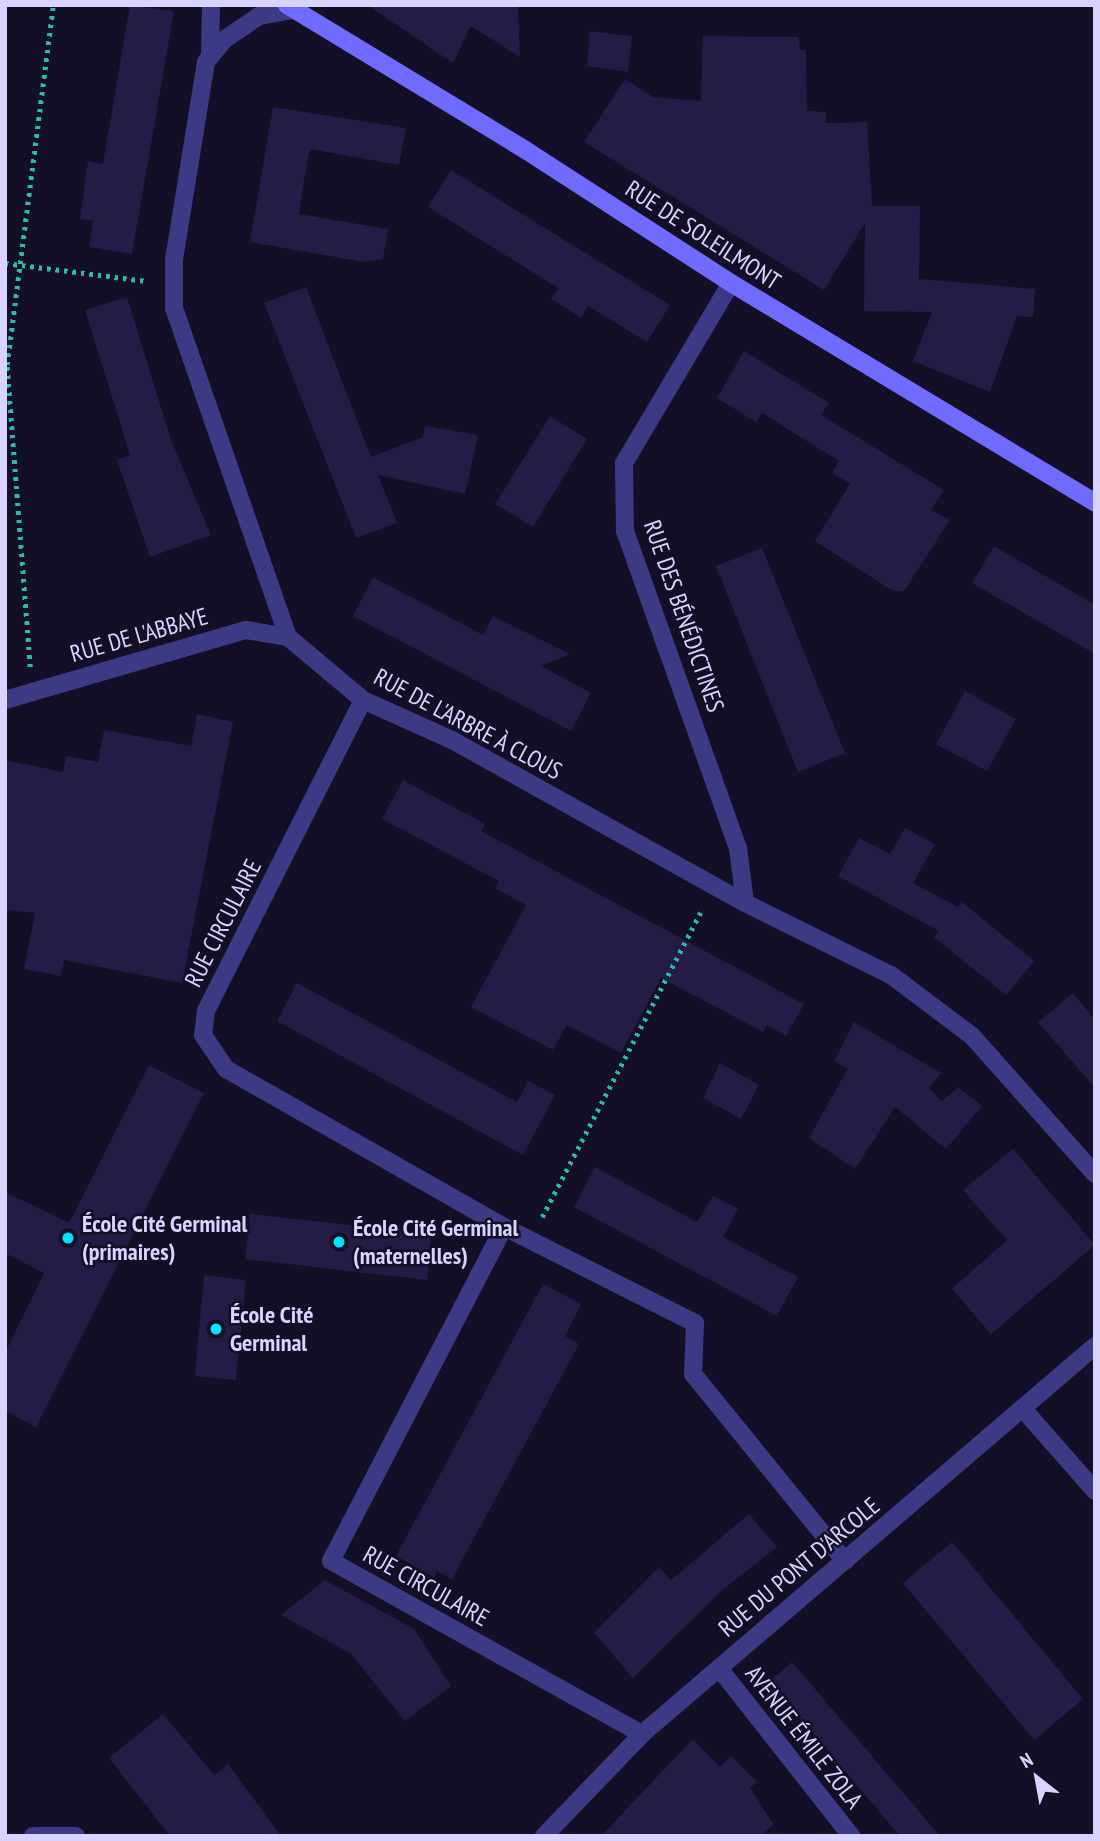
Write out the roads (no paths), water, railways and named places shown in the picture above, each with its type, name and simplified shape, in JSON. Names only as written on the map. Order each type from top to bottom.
[{"type":"street","points":[[211,5],[210,57],[174,268],[174,308],[288,637]]},
{"type":"street","points":[[210,57],[225,39],[259,16],[290,8]]},
{"type":"street","name":"RUE DE SOLEILMONT","points":[[290,8],[527,151],[731,283],[1095,503]]},
{"type":"street","name":"RUE DES BÉNÉDICTINES","points":[[731,283],[624,463],[625,531],[738,848],[745,903]]},
{"type":"street","name":"RUE DE L'ABBAYE","points":[[5,700],[246,630],[288,637]]},
{"type":"street","name":"RUE DE L'ARBRE À CLOUS","points":[[288,637],[363,700],[452,740],[745,903],[891,975],[972,1036],[1095,1174]]},
{"type":"street","name":"RUE CIRCULAIRE","points":[[363,700],[206,1011],[203,1035],[226,1069],[505,1227],[695,1323],[693,1374],[845,1560]]},
{"type":"street","name":"RUE CIRCULAIRE","points":[[505,1227],[331,1561],[642,1734]]},
{"type":"street","name":"RUE DU PONT D'ARCOLE","points":[[544,1836],[642,1734],[1095,1346]]},
{"type":"street","points":[[1023,1409],[1095,1491]]},
{"type":"street","name":"AVENUE ÉMILE ZOLA","points":[[719,1668],[851,1836]]},
{"type":"street","points":[[33,1836],[76,1836]]},
{"type":"place","name":"École Cité Germinal (primaires)","points":[[68,1238]]},
{"type":"place","name":"École Cité Germinal (maternelles)","points":[[339,1242]]},
{"type":"place","name":"École Cité Germinal","points":[[216,1329]]}]
